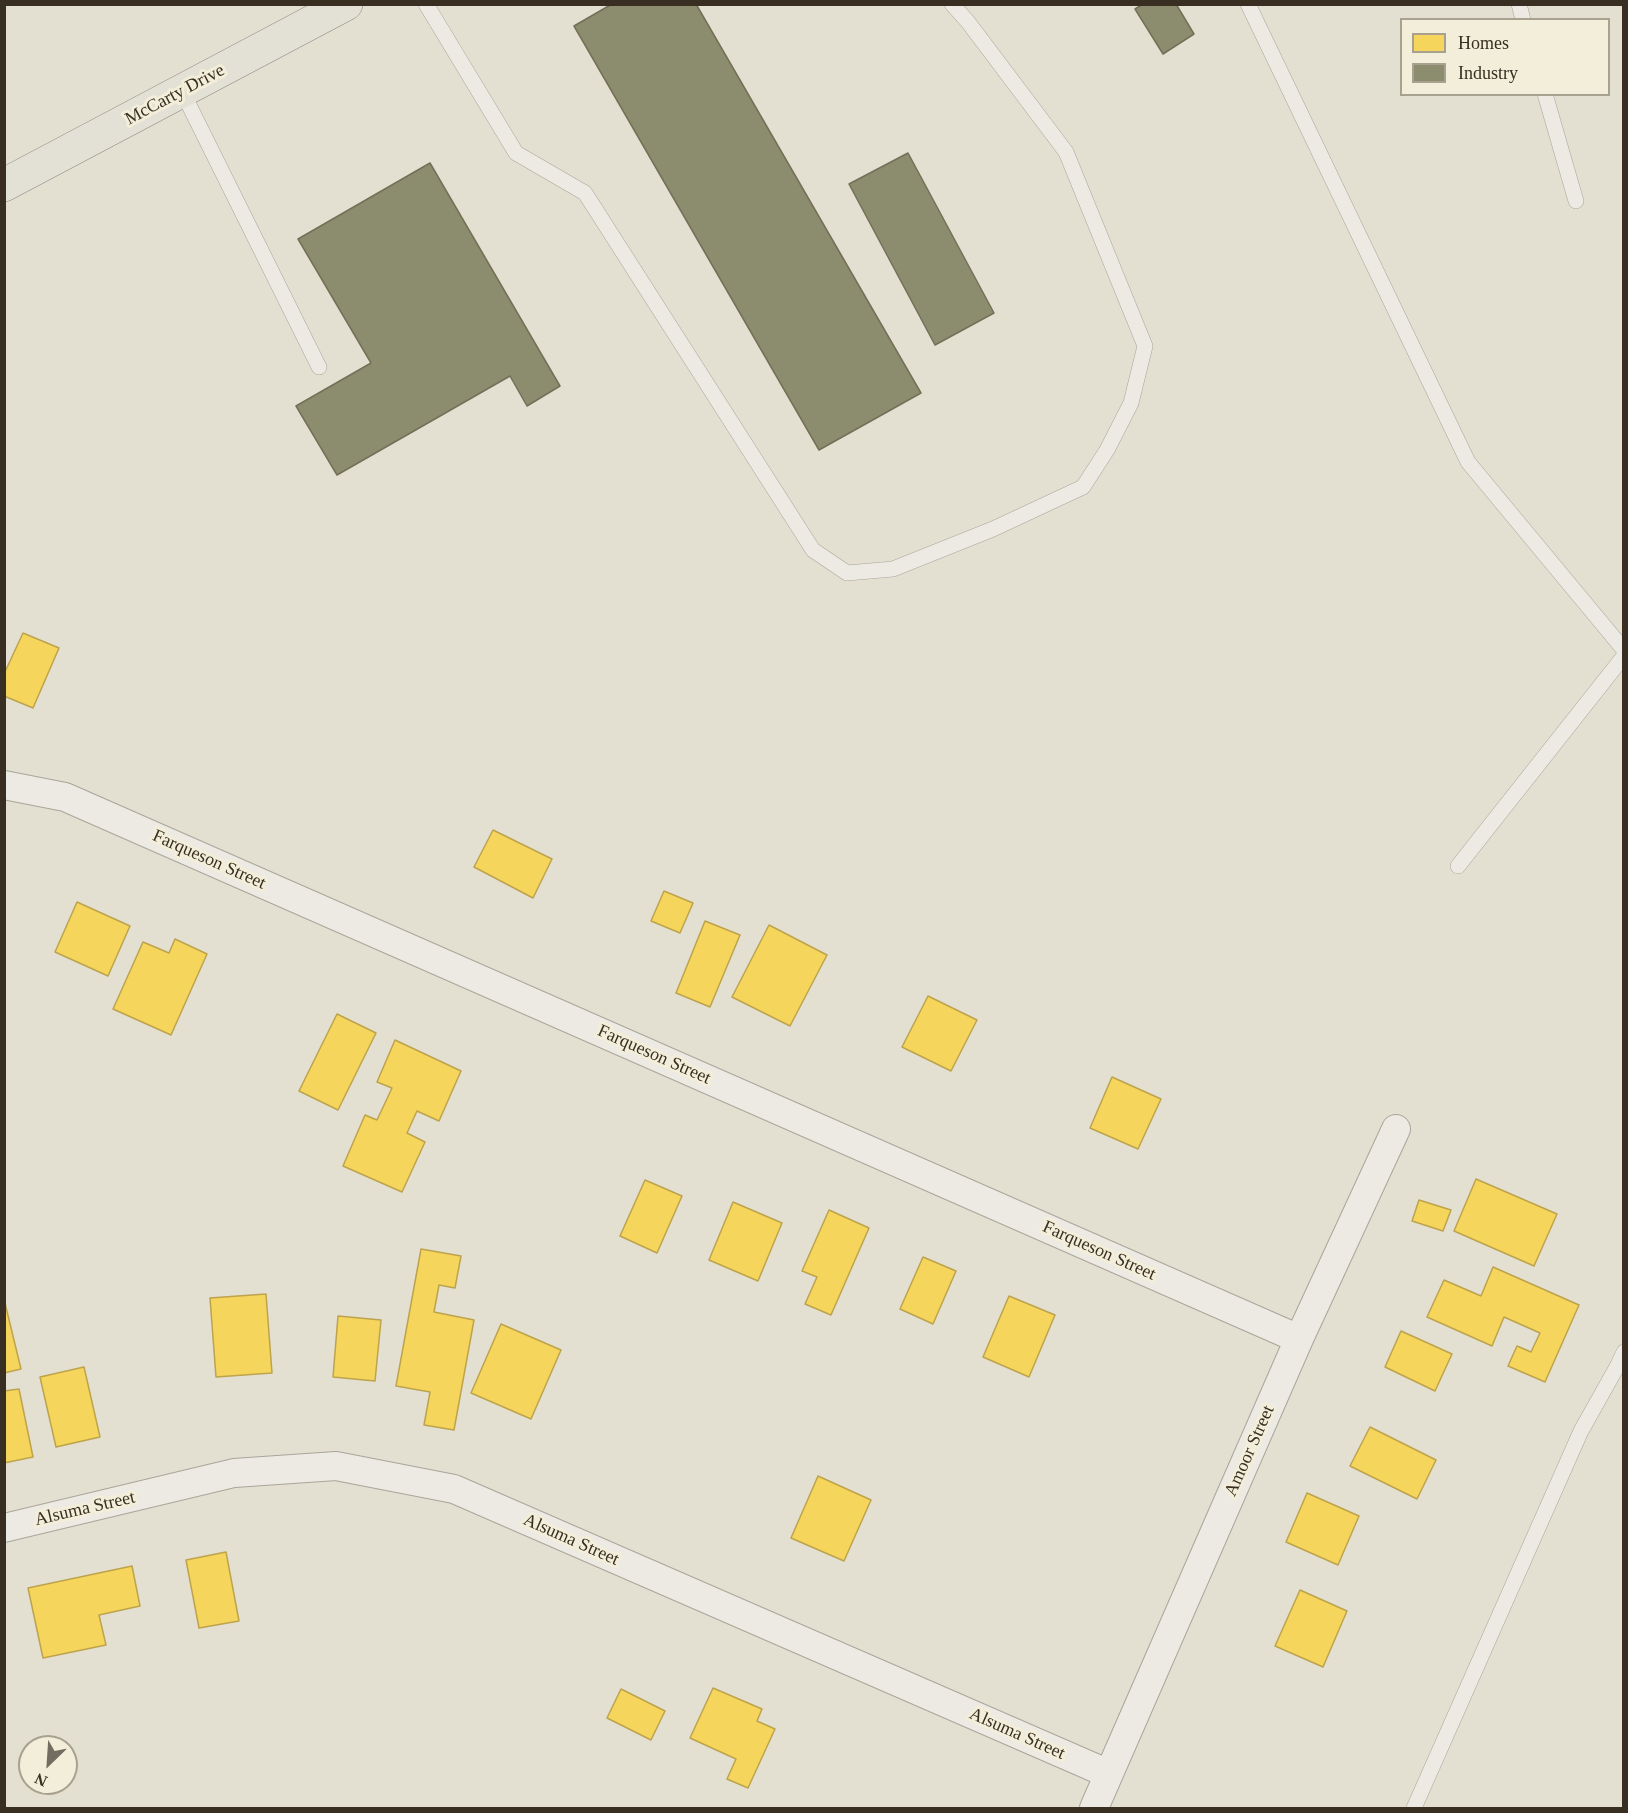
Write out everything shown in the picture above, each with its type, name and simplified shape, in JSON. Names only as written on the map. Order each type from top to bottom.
[{"type":"main road","name":"McCarty Drive","points":[[4,185],[346,4]]},
{"type":"street","name":"Farqueson Street","points":[[4,785],[65,797],[1299,1339]]},
{"type":"street","name":"Amoor Street","points":[[1094,1809],[1299,1339],[1396,1129]]},
{"type":"street","name":"Alsuma Street","points":[[4,1528],[234,1473],[336,1466],[454,1489],[1109,1774]]},
{"type":"lane","points":[[426,4],[516,153],[585,193],[813,550],[847,573],[893,569],[993,529],[1083,487],[1107,450],[1131,403],[1145,346],[1066,152],[952,4]]},
{"type":"lane","points":[[1248,4],[1468,462],[1623,650]]},
{"type":"lane","points":[[182,92],[320,367]]},
{"type":"lane","points":[[1546,96],[1576,201]]},
{"type":"lane","points":[[1458,866],[1623,656]]},
{"type":"lane","points":[[1414,1809],[1581,1431],[1622,1361]]},
{"type":"building: Homes","points":[[23,633],[59,648],[33,708],[4,696],[4,674]]},
{"type":"building: Homes","points":[[493,830],[552,859],[533,898],[474,867]]},
{"type":"building: Homes","points":[[664,891],[693,903],[680,933],[651,921]]},
{"type":"building: Homes","points":[[77,902],[130,926],[108,976],[55,952]]},
{"type":"building: Homes","points":[[705,921],[740,935],[710,1007],[676,993]]},
{"type":"building: Homes","points":[[769,925],[827,955],[790,1026],[732,997]]},
{"type":"building: Homes","points":[[175,939],[207,954],[171,1035],[113,1009],[143,942],[169,953]]},
{"type":"building: Homes","points":[[928,996],[977,1020],[951,1071],[902,1047]]},
{"type":"building: Homes","points":[[337,1014],[376,1033],[338,1110],[299,1091]]},
{"type":"building: Homes","points":[[395,1040],[461,1071],[439,1121],[417,1111],[407,1133],[425,1142],[402,1192],[343,1166],[365,1115],[377,1120],[392,1088],[377,1082]]},
{"type":"building: Homes","points":[[1112,1077],[1161,1099],[1138,1149],[1090,1128]]},
{"type":"building: Homes","points":[[1476,1179],[1557,1214],[1534,1266],[1454,1231]]},
{"type":"building: Homes","points":[[645,1180],[682,1196],[657,1253],[620,1236]]},
{"type":"building: Homes","points":[[1419,1200],[1451,1210],[1443,1231],[1412,1221]]},
{"type":"building: Homes","points":[[733,1202],[782,1223],[758,1281],[709,1260]]},
{"type":"building: Homes","points":[[829,1210],[869,1228],[831,1315],[805,1304],[817,1277],[802,1271]]},
{"type":"building: Homes","points":[[421,1249],[461,1256],[455,1288],[439,1285],[434,1312],[474,1320],[454,1430],[424,1425],[430,1392],[396,1386]]},
{"type":"building: Homes","points":[[923,1257],[956,1271],[933,1324],[900,1309]]},
{"type":"building: Homes","points":[[1493,1267],[1579,1305],[1545,1382],[1508,1366],[1517,1346],[1531,1352],[1540,1333],[1504,1317],[1492,1346],[1427,1317],[1444,1280],[1481,1296]]},
{"type":"building: Homes","points":[[266,1294],[272,1373],[216,1377],[210,1298]]},
{"type":"building: Homes","points":[[1009,1296],[1055,1315],[1029,1377],[983,1357]]},
{"type":"building: Homes","points":[[4,1299],[21,1369],[4,1373]]},
{"type":"building: Homes","points":[[338,1316],[381,1320],[375,1381],[333,1377]]},
{"type":"building: Homes","points":[[501,1324],[561,1350],[531,1419],[471,1393]]},
{"type":"building: Homes","points":[[1401,1331],[1452,1354],[1435,1391],[1385,1367]]},
{"type":"building: Homes","points":[[84,1367],[100,1437],[56,1447],[40,1377]]},
{"type":"building: Homes","points":[[19,1389],[33,1457],[4,1463],[4,1391]]},
{"type":"building: Homes","points":[[1370,1427],[1436,1460],[1417,1499],[1350,1466]]},
{"type":"building: Homes","points":[[818,1476],[871,1500],[844,1561],[791,1538]]},
{"type":"building: Homes","points":[[1307,1493],[1359,1516],[1338,1565],[1286,1542]]},
{"type":"building: Homes","points":[[226,1552],[239,1621],[199,1628],[186,1560]]},
{"type":"building: Homes","points":[[132,1566],[140,1606],[99,1615],[106,1645],[43,1658],[28,1588]]},
{"type":"building: Homes","points":[[1300,1590],[1347,1611],[1323,1667],[1275,1646]]},
{"type":"building: Homes","points":[[713,1688],[762,1709],[757,1721],[775,1729],[748,1788],[727,1779],[736,1759],[690,1738]]},
{"type":"building: Homes","points":[[621,1689],[665,1711],[651,1740],[607,1718]]},
{"type":"building: Industry","points":[[612,4],[696,4],[921,393],[819,450],[574,26]]},
{"type":"building: Industry","points":[[1143,4],[1176,4],[1194,34],[1163,54],[1135,9]]},
{"type":"building: Industry","points":[[908,153],[994,313],[935,345],[849,184]]},
{"type":"building: Industry","points":[[430,163],[560,386],[527,406],[510,376],[337,475],[296,406],[371,363],[298,239]]}]
